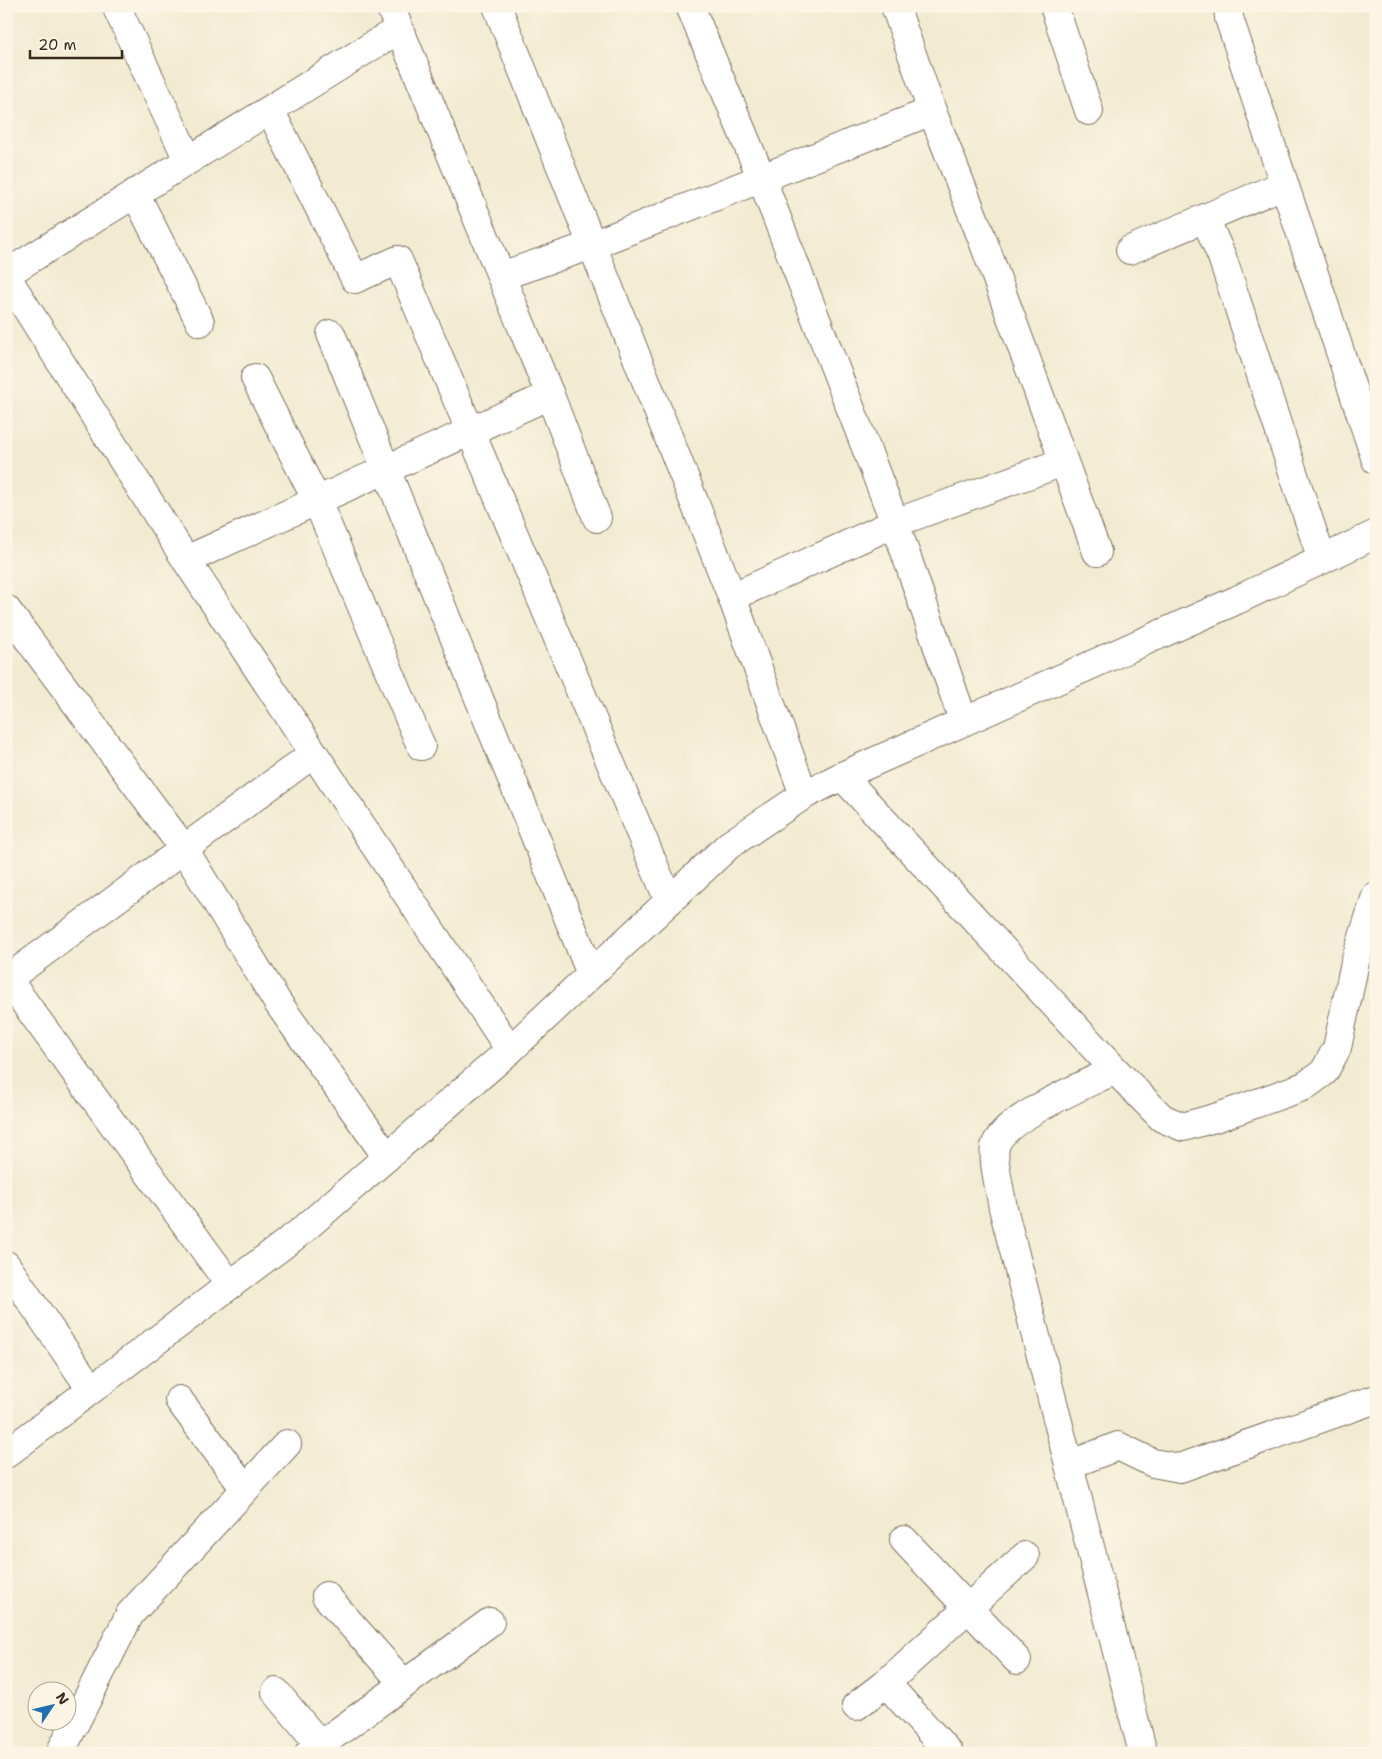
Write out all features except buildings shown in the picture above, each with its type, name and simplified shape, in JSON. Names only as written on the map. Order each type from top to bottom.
[{"type":"street","points":[[116,6],[188,160]]},
{"type":"street","points":[[497,6],[732,597],[804,795]]},
{"type":"street","points":[[690,6],[761,176],[895,524],[963,720]]},
{"type":"street","points":[[895,6],[932,111],[1097,552]]},
{"type":"street","points":[[1054,6],[1089,111]]},
{"type":"street","points":[[1228,6],[1229,18],[1283,185],[1376,460]]},
{"type":"street","points":[[510,1050],[186,560],[6,275],[270,110],[394,18],[550,395],[597,518]]},
{"type":"street","points":[[270,110],[355,279],[398,260],[669,901]]},
{"type":"street","points":[[501,276],[592,245],[761,176],[932,111]]},
{"type":"street","points":[[1130,250],[1283,185]]},
{"type":"street","points":[[135,193],[200,322]]},
{"type":"street","points":[[1205,218],[1222,257],[1322,560]]},
{"type":"street","points":[[330,334],[387,469],[591,974]]},
{"type":"street","points":[[255,378],[317,501],[421,746]]},
{"type":"street","points":[[186,560],[550,395]]},
{"type":"street","points":[[732,597],[895,524],[1063,462]]},
{"type":"street","points":[[6,1454],[303,1230],[510,1050],[729,845],[804,795],[842,776],[1376,534]]},
{"type":"street","points":[[6,609],[184,849],[278,1003],[387,1157]]},
{"type":"street","points":[[230,1285],[7,979],[313,754]]},
{"type":"street","points":[[842,776],[1115,1070],[1162,1118],[1183,1127],[1218,1117],[1304,1086],[1324,1072],[1338,1048],[1355,962],[1370,907],[1376,896]]},
{"type":"street","points":[[1115,1070],[1031,1112],[1004,1131],[997,1139],[994,1150],[1003,1208],[1143,1753]]},
{"type":"street","points":[[6,1265],[91,1389]]},
{"type":"street","points":[[1069,1465],[1118,1446],[1153,1463],[1180,1468],[1376,1399]]},
{"type":"street","points":[[179,1400],[245,1489]]},
{"type":"street","points":[[60,1753],[130,1614],[287,1444]]},
{"type":"street","points":[[904,1540],[1017,1660]]},
{"type":"street","points":[[856,1706],[886,1683],[1025,1556]]},
{"type":"street","points":[[326,1596],[404,1684]]},
{"type":"street","points":[[276,1692],[315,1749],[490,1622]]},
{"type":"street","points":[[886,1683],[949,1753]]}]
